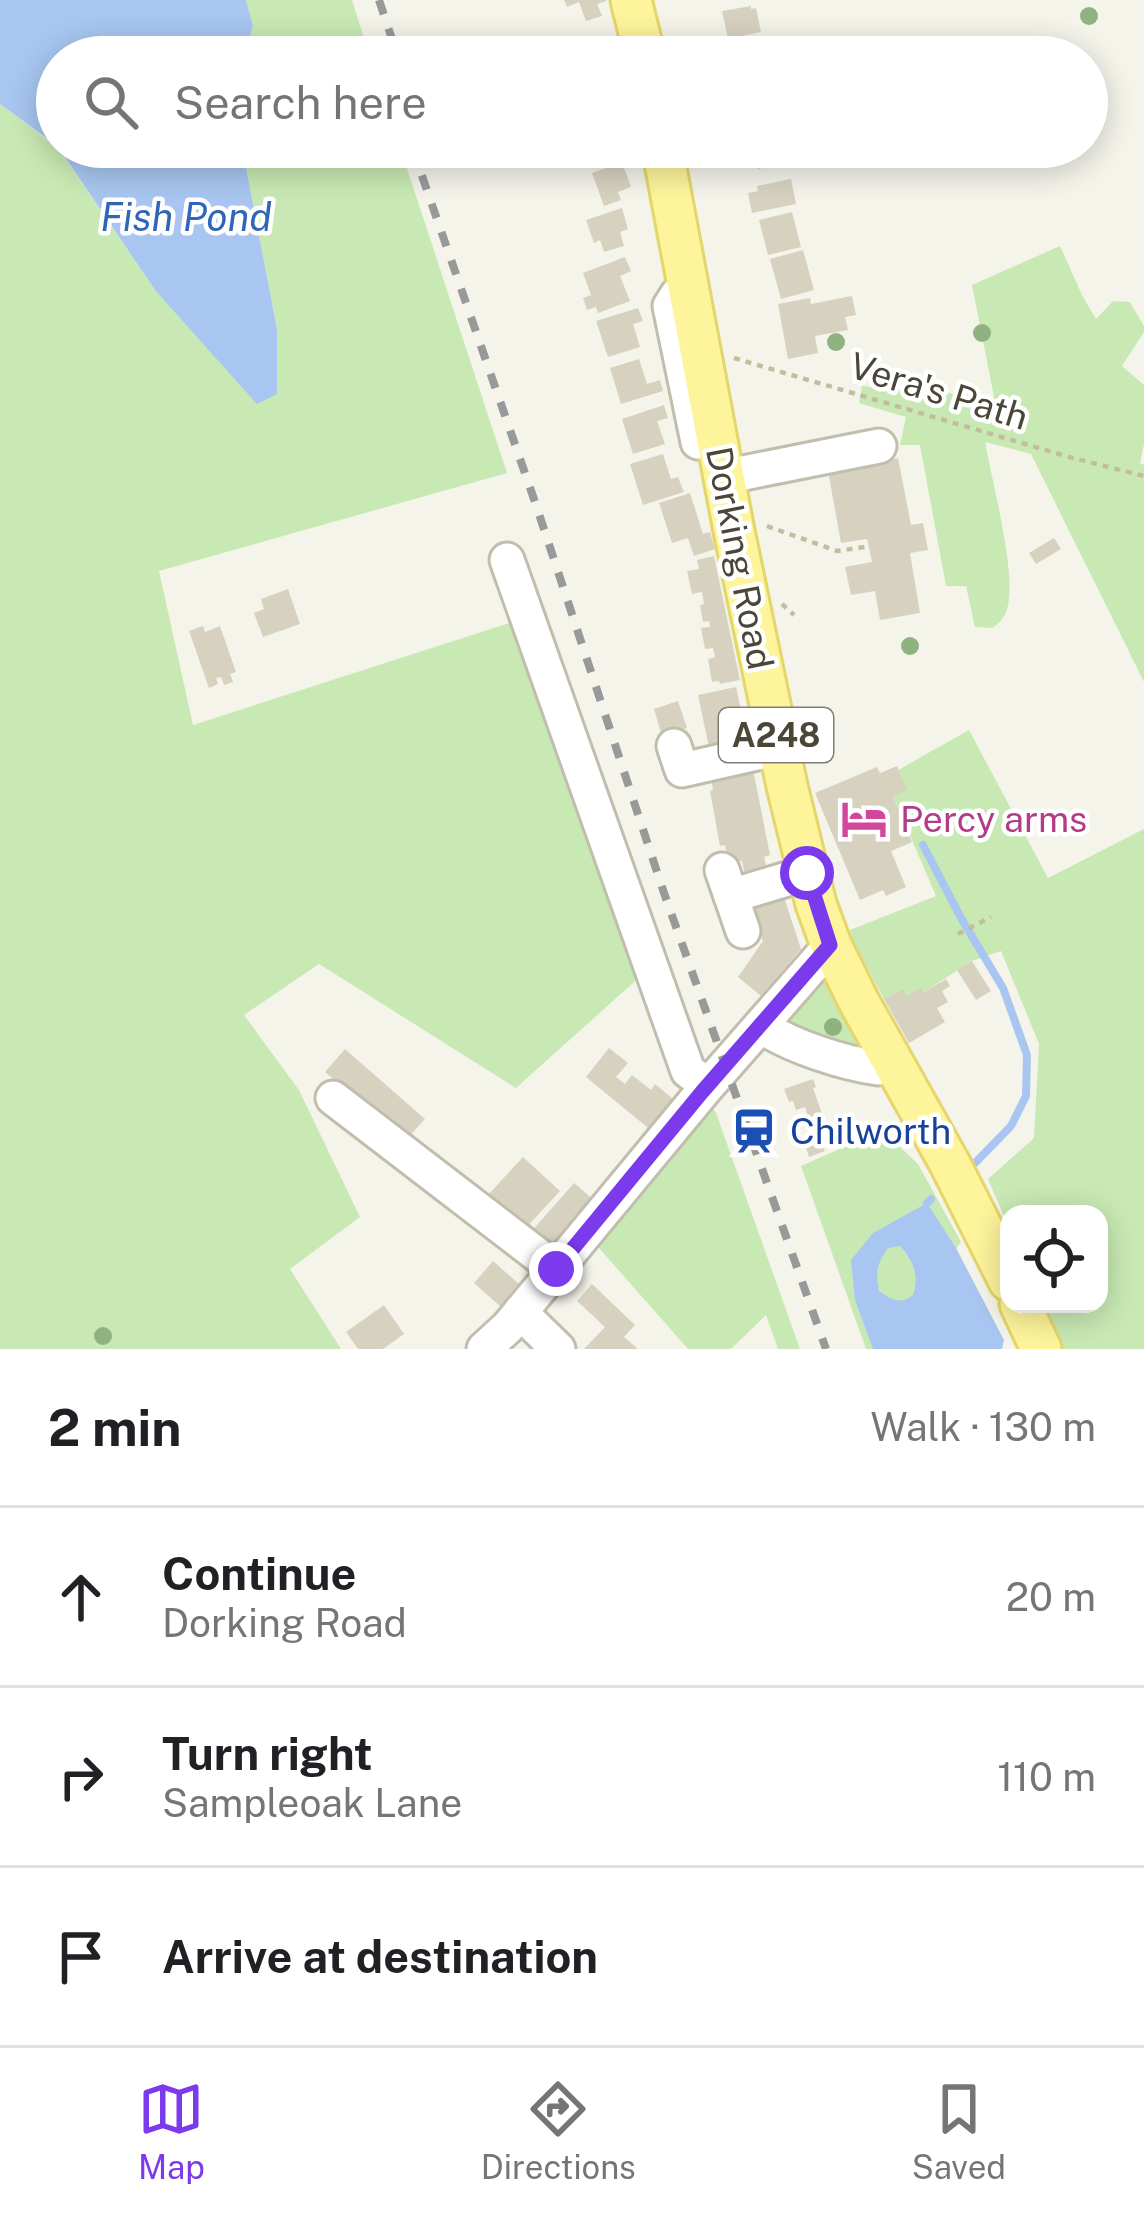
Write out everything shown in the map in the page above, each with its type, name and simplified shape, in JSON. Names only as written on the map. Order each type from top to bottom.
[{"type":"main road","points":[[631,0],[640,36]]},
{"type":"main road","name":"Dorking Road","points":[[666,168],[688,287],[706,436],[723,477],[726,538],[807,873],[830,945],[1000,1263]]},
{"type":"main road","points":[[1024,1313],[1041,1349]]},
{"type":"street","points":[[706,436],[726,538]]},
{"type":"street","points":[[723,477],[879,446]]},
{"type":"street","points":[[507,560],[688,1071],[708,1085]]},
{"type":"street","points":[[681,766],[779,748]]},
{"type":"street","points":[[743,932],[726,883],[807,873]]},
{"type":"street","points":[[484,1349],[830,945]]},
{"type":"street","points":[[761,1026],[789,1042],[865,1066],[878,1068],[892,1059]]},
{"type":"street","points":[[333,1098],[556,1269]]},
{"type":"street","points":[[520,1312],[558,1349]]},
{"type":"path","name":"Vera's Path","points":[[719,354],[1144,476]]},
{"type":"path","points":[[726,538],[770,526],[837,550],[865,547]]},
{"type":"path","points":[[958,934],[991,916]]},
{"type":"green space","points":[[246,0],[352,0],[363,36],[250,36],[253,26]]},
{"type":"green space","points":[[0,104],[36,131],[36,168],[72,168],[155,290],[277,329],[246,168],[407,168],[507,473],[159,571],[193,725],[546,611],[611,817],[643,974],[516,1088],[319,964],[244,1015],[299,1090],[360,1217],[290,1269],[341,1349],[0,1349]]},
{"type":"green space","points":[[1060,246],[1096,319],[1113,301],[1130,302],[1144,326],[1122,366],[1144,385],[1140,463],[1144,465],[1144,682],[1031,454],[985,442],[1010,590],[1000,621],[992,628],[975,627],[966,586],[946,586],[920,445],[900,445],[906,417],[859,403],[862,386],[994,397],[972,285]]},
{"type":"green space","points":[[969,730],[1048,878],[1144,829],[1144,1349],[1061,1349],[1045,1313],[1108,1313],[1108,1205],[1000,1207],[988,1179],[1034,1138],[1039,1044],[1001,951],[972,961],[924,992],[922,988],[907,996],[903,989],[884,999],[852,939],[850,930],[936,896],[893,796],[898,770]]},
{"type":"green space","points":[[831,945],[892,1059],[770,1032]]},
{"type":"green space","points":[[702,1092],[716,1113],[800,1349],[778,1349],[766,1315],[731,1349],[688,1349],[599,1248],[605,1210]]},
{"type":"green space","points":[[882,1130],[918,1164],[961,1242],[904,1322],[915,1349],[866,1349],[801,1166]]},
{"type":"water","name":"Fish Pond","points":[[0,0],[246,0],[253,26],[250,36],[36,36],[36,131],[0,104]]},
{"type":"water","name":"Fish Pond","points":[[72,168],[246,168],[277,329],[277,394],[257,404],[155,290]]},
{"type":"water","points":[[927,1203],[1004,1340],[1002,1349],[873,1349],[855,1300],[851,1260],[873,1233]],"holes":[[[900,1246],[914,1269],[915,1288],[913,1295],[896,1300],[879,1291],[878,1268],[888,1248]]]},
{"type":"building","points":[[564,0],[606,1],[597,4],[602,16],[586,21],[579,2],[567,7]]},
{"type":"building","points":[[756,8],[761,32],[727,36],[722,11]]},
{"type":"building","points":[[624,168],[631,187],[618,192],[621,200],[604,206],[592,173]]},
{"type":"building","points":[[791,179],[796,204],[752,213],[748,193],[758,191],[757,186]]},
{"type":"building","points":[[622,208],[628,229],[620,232],[624,246],[604,252],[600,240],[594,243],[586,220]]},
{"type":"building","points":[[792,212],[801,247],[768,255],[759,220]]},
{"type":"building","points":[[803,250],[814,290],[781,299],[770,259]]},
{"type":"building","points":[[625,257],[631,271],[620,276],[630,301],[598,313],[596,307],[587,310],[583,298],[591,295],[583,273]]},
{"type":"building","points":[[852,296],[856,315],[845,317],[848,330],[815,336],[818,353],[788,359],[778,304]]},
{"type":"building","points":[[638,308],[643,321],[633,324],[640,347],[608,357],[596,321]]},
{"type":"building","points":[[639,359],[647,384],[660,380],[663,391],[621,404],[610,368]]},
{"type":"building","points":[[664,405],[668,418],[657,421],[665,444],[633,454],[622,419]]},
{"type":"building","points":[[663,454],[671,479],[678,477],[684,492],[643,505],[630,464]]},
{"type":"building","points":[[898,458],[911,525],[923,523],[928,550],[910,553],[920,613],[880,620],[875,591],[851,595],[845,567],[872,562],[867,539],[841,543],[828,471]]},
{"type":"building","points":[[690,493],[703,534],[710,532],[715,549],[694,556],[688,538],[672,543],[659,503]]},
{"type":"building","points":[[1054,538],[1061,549],[1036,564],[1029,553]]},
{"type":"building","points":[[714,556],[740,680],[720,684],[712,682],[708,659],[715,657],[713,648],[705,649],[701,628],[710,627],[709,621],[703,622],[702,592],[692,594],[687,571],[699,569],[697,560]]},
{"type":"building","points":[[288,589],[300,624],[263,637],[254,613],[264,609],[261,599]]},
{"type":"building","points":[[203,626],[205,632],[220,626],[236,672],[230,674],[233,682],[224,685],[221,677],[216,678],[218,684],[209,688],[189,631]]},
{"type":"building","points":[[736,687],[749,748],[711,757],[698,695]]},
{"type":"building","points":[[678,701],[687,728],[662,736],[654,709]]},
{"type":"building","points":[[752,764],[770,855],[764,857],[767,871],[745,875],[742,861],[728,863],[725,845],[720,846],[710,772]]},
{"type":"building","name":"Percy arms","points":[[897,766],[907,790],[893,796],[912,842],[891,851],[906,887],[860,900],[815,793],[877,767],[880,773]]},
{"type":"building","points":[[782,891],[801,949],[761,996],[738,977],[763,941],[748,898]]},
{"type":"building","points":[[972,961],[991,991],[976,1000],[957,970]]},
{"type":"building","points":[[946,979],[950,986],[942,991],[948,1002],[937,1008],[945,1022],[909,1043],[884,999],[903,989],[907,996],[922,987],[924,992]]},
{"type":"building","points":[[609,1048],[628,1063],[616,1077],[625,1084],[632,1075],[651,1090],[655,1084],[677,1102],[653,1132],[586,1077]]},
{"type":"building","points":[[345,1049],[425,1119],[405,1141],[325,1072]]},
{"type":"building","points":[[813,1079],[824,1119],[814,1122],[825,1151],[809,1157],[803,1139],[814,1135],[805,1107],[796,1110],[784,1089]]},
{"type":"building","points":[[523,1157],[560,1191],[524,1230],[487,1196]]},
{"type":"building","points":[[574,1183],[595,1201],[551,1252],[530,1233]]},
{"type":"building","points":[[493,1261],[520,1285],[501,1307],[474,1283]]},
{"type":"building","points":[[592,1284],[635,1325],[624,1337],[638,1349],[584,1349],[605,1327],[577,1301]]},
{"type":"building","points":[[384,1305],[404,1334],[383,1349],[358,1349],[346,1332]]},
{"type":"waterway","points":[[923,845],[1003,988],[1027,1055],[1026,1096],[1011,1126],[975,1163]]},
{"type":"waterway","points":[[927,1203],[931,1199]]},
{"type":"railway","points":[[379,0],[391,36]]},
{"type":"railway","points":[[419,168],[664,893],[826,1349]]},
{"type":"place","name":"Percy arms","points":[[864,819]]},
{"type":"place","name":"Chilworth","points":[[754,1131]]},
{"type":"route","points":[[556,1269],[830,945],[807,873]]}]
